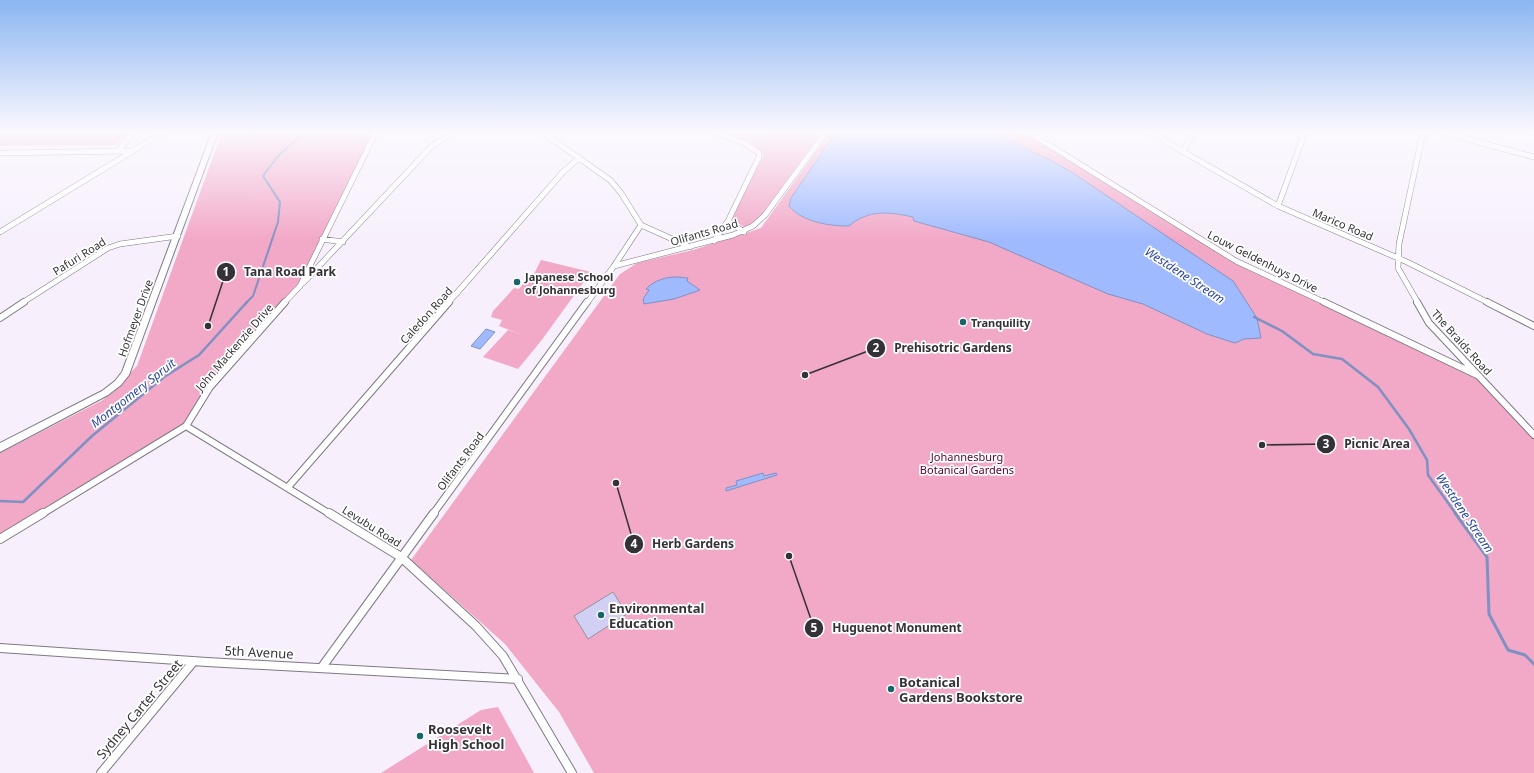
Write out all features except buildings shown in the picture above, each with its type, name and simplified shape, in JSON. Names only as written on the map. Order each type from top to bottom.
[{"type":"main road","name":"Hofmeyer Drive","points":[[0,448],[100,396],[112,389],[122,378],[130,366],[202,168]]},
{"type":"street","points":[[0,232],[107,168]]},
{"type":"street","name":"John Mackenzie Drive","points":[[0,539],[164,441],[186,426],[210,387],[300,286],[358,168]]},
{"type":"street","points":[[300,286],[412,168]]},
{"type":"street","name":"Caledon Road","points":[[288,487],[567,168]]},
{"type":"street","points":[[592,168],[616,187],[641,225],[690,247]]},
{"type":"street","points":[[714,241],[728,220],[754,168]]},
{"type":"street","name":"Olifants Road","points":[[614,266],[744,232],[765,215],[799,168]]},
{"type":"street","name":"Louw Geldenhuys Drive","points":[[1087,168],[1231,258],[1479,376]]},
{"type":"street","name":"Marico Road","points":[[1211,168],[1278,206],[1397,258],[1534,326]]},
{"type":"street","points":[[1278,206],[1292,168]]},
{"type":"street","name":"The Braids Road","points":[[1415,168],[1397,258],[1398,268],[1425,318],[1534,436]]},
{"type":"street","points":[[728,220],[744,232]]},
{"type":"street","name":"Olifants Road","points":[[322,667],[401,557],[550,356],[614,266],[641,225]]},
{"type":"street","name":"Pafuri Road","points":[[0,318],[108,248],[120,244],[178,236]]},
{"type":"street","points":[[322,239],[343,242]]},
{"type":"street","name":"Levubu Road","points":[[186,426],[401,557],[492,642],[518,679],[572,773]]},
{"type":"street","name":"5th Avenue","points":[[0,648],[194,661],[518,679]]},
{"type":"street","name":"Sydney Carter Street","points":[[101,773],[194,661]]},
{"type":"green space","points":[[209,168],[360,168],[304,285],[215,377],[184,426],[0,534],[0,453],[103,400],[137,366]]},
{"type":"green space","points":[[757,168],[796,168],[760,217],[745,228],[731,218]]},
{"type":"green space","name":"Johannesburg Botanical Gardens","points":[[804,168],[1085,168],[1229,260],[1476,375],[1534,437],[1534,773],[594,773],[559,712],[505,644],[411,560],[620,274],[637,263],[693,250],[761,228]]},
{"type":"green space","points":[[541,260],[591,272],[541,341],[518,369],[483,357],[508,330],[522,335],[499,326],[502,320],[491,317],[493,311],[514,288],[519,289],[528,277],[533,276]]},
{"type":"green space","points":[[498,707],[534,773],[381,773],[481,710]]},
{"type":"water","points":[[811,168],[1064,168],[1233,281],[1257,318],[1261,338],[1244,339],[1235,343],[1207,334],[1143,304],[1108,294],[989,242],[914,221],[913,217],[880,213],[864,217],[849,226],[825,224],[808,219],[794,211],[789,206],[791,198]]},
{"type":"water","points":[[677,277],[688,278],[687,281],[700,290],[674,299],[644,304],[643,299],[649,290],[646,289],[649,286],[660,280]]},
{"type":"water","points":[[486,329],[495,332],[480,349],[471,346]]},
{"type":"water","points":[[763,473],[764,476],[776,473],[777,475],[726,491],[726,488],[737,485],[736,481]]},
{"type":"waterway","name":"Montgomery Spruit","points":[[247,302],[253,296],[278,222],[280,202],[263,176],[269,168]]},
{"type":"waterway","name":"Montgomery Spruit","points":[[0,501],[23,502],[92,436],[164,377],[199,355],[247,302]]},
{"type":"waterway","name":"Westdene Stream","points":[[1254,317],[1282,331],[1313,354],[1342,359],[1378,387],[1409,429],[1427,460],[1428,475],[1456,514]]},
{"type":"waterway","name":"Westdene Stream","points":[[1455,513],[1487,557],[1489,614],[1508,650],[1525,655],[1534,664]]},
{"type":"place","name":"Japanese School of Johannesburg","points":[[517,282]]},
{"type":"place","name":"Tranquility","points":[[963,322]]},
{"type":"place","name":"Tana Road Park","points":[[208,326]]},
{"type":"place","name":"Prehisotric Gardens","points":[[805,375]]},
{"type":"place","name":"Picnic Area","points":[[1262,445]]},
{"type":"place","name":"Herb Gardens","points":[[616,483]]},
{"type":"place","name":"Huguenot Monument","points":[[789,556]]},
{"type":"place","name":"Environmental Education","points":[[601,615]]},
{"type":"place","name":"Botanical Gardens Bookstore","points":[[891,689]]},
{"type":"place","name":"Roosevelt High School","points":[[420,736]]}]
